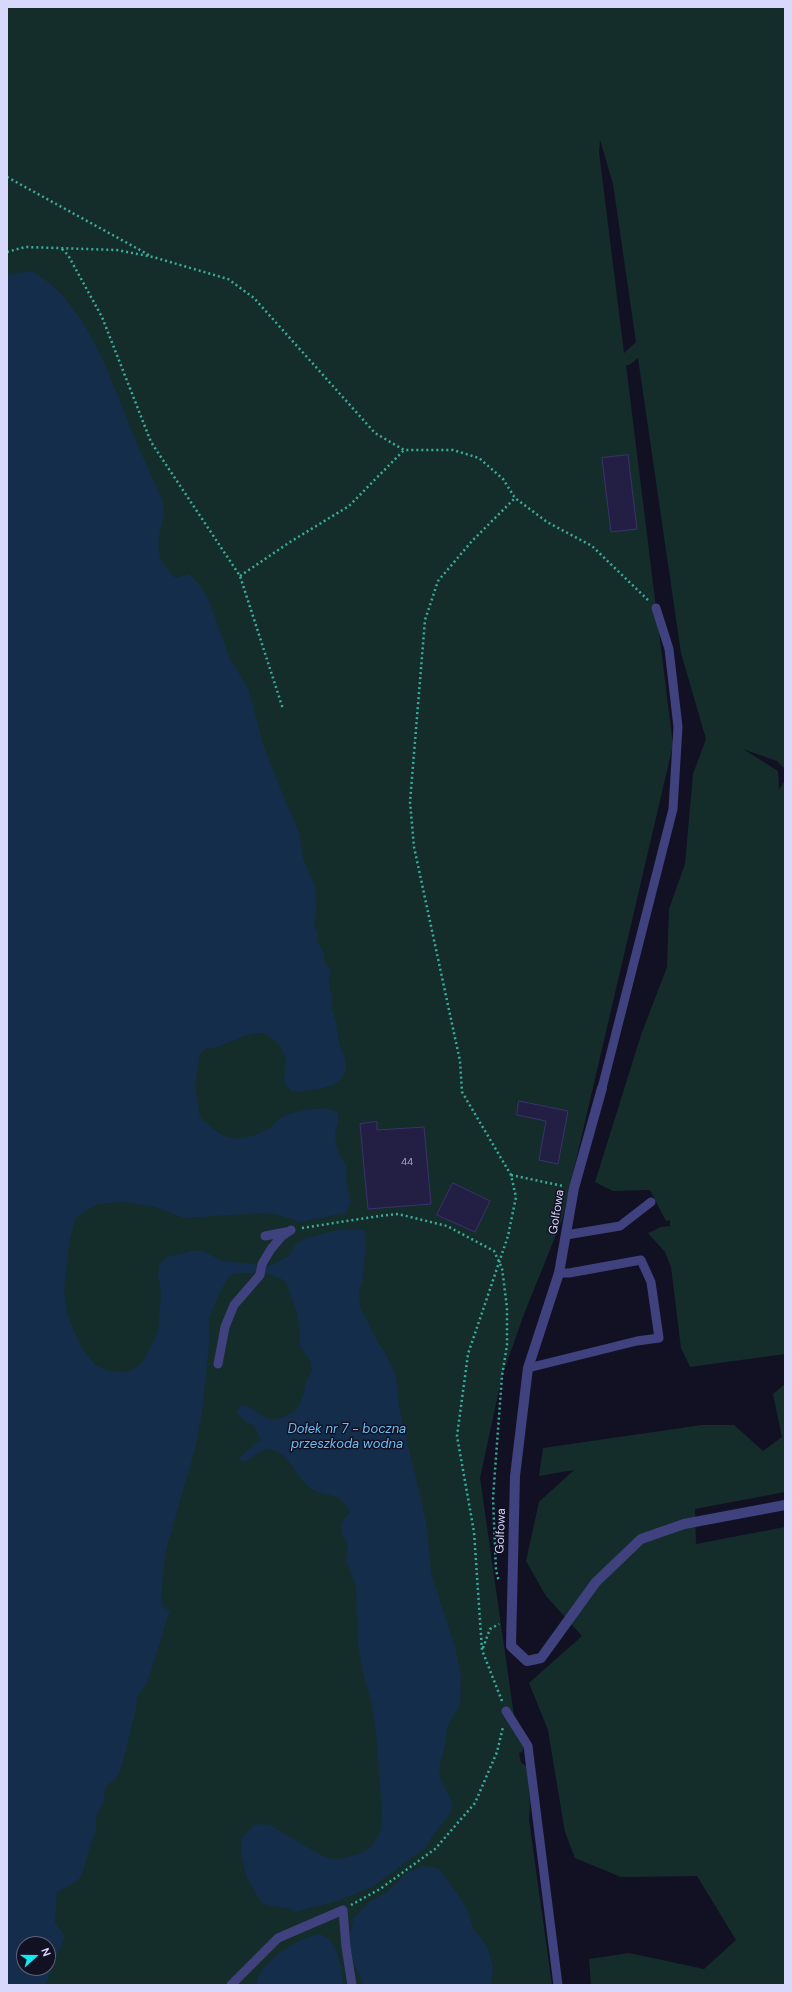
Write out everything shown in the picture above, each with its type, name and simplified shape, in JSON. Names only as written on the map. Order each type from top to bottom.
[{"type":"street","name":"Golfowa","points":[[602,1088],[574,1188],[559,1273],[528,1368],[516,1476],[511,1646],[527,1661],[541,1658],[596,1582],[642,1539],[684,1524],[785,1505]]},
{"type":"lane","points":[[602,1088],[673,809],[678,727],[669,649],[656,608]]},
{"type":"lane","points":[[566,1235],[620,1226],[651,1202]]},
{"type":"lane","points":[[265,1236],[292,1230]]},
{"type":"lane","points":[[218,1364],[225,1327],[234,1305],[260,1274],[262,1264],[275,1245],[282,1236],[292,1230]]},
{"type":"lane","points":[[528,1368],[637,1341],[659,1338],[650,1282],[641,1260],[569,1273],[559,1273]]},
{"type":"lane","points":[[506,1710],[528,1746],[558,1985]]},
{"type":"lane","points":[[231,1985],[278,1938],[342,1910],[352,1985]]},
{"type":"path","points":[[7,177],[153,257]]},
{"type":"path","points":[[7,252],[25,247],[116,250],[153,257],[228,279],[254,298],[375,433],[404,450],[453,450],[479,458],[503,479],[515,498],[547,522],[592,546],[656,608]]},
{"type":"path","points":[[62,249],[68,255],[102,317],[151,442],[240,576],[283,709]]},
{"type":"path","points":[[240,576],[290,542],[349,506],[404,450]]},
{"type":"path","points":[[342,1910],[380,1889],[435,1848],[475,1804],[497,1752],[506,1710],[482,1650],[474,1532],[457,1436],[468,1354],[508,1236],[516,1197],[511,1175],[462,1092],[460,1061],[414,847],[410,802],[425,620],[438,581],[472,541],[515,498]]},
{"type":"path","points":[[511,1175],[574,1188]]},
{"type":"path","points":[[292,1230],[398,1214],[447,1226],[494,1252],[499,1259],[507,1308],[507,1345],[502,1376],[493,1498],[496,1570],[500,1583]]},
{"type":"path","points":[[482,1650],[490,1629],[505,1621]]},
{"type":"green space","points":[[785,7],[785,769],[777,761],[743,749],[778,771],[779,790],[785,780],[785,1354],[690,1367],[681,1348],[671,1267],[665,1252],[648,1233],[661,1227],[670,1226],[670,1220],[666,1221],[650,1190],[613,1191],[595,1182],[641,1035],[667,967],[669,909],[685,864],[693,774],[706,739],[681,653],[638,358],[629,365],[626,365],[673,745],[562,1220],[524,1314],[502,1376],[480,1478],[517,1737],[524,1746],[522,1752],[519,1753],[521,1763],[527,1768],[530,1803],[529,1820],[552,1985],[7,1985],[7,8]],"holes":[[[600,140],[613,184],[636,342],[624,353],[599,152]]]},
{"type":"green space","points":[[785,1384],[785,1492],[695,1509],[696,1544],[785,1527],[785,1985],[591,1985],[589,1959],[629,1953],[704,1969],[736,1940],[697,1876],[621,1877],[575,1858],[565,1832],[548,1730],[529,1683],[582,1636],[546,1596],[526,1561],[539,1502],[574,1470],[539,1476],[543,1448],[702,1425],[734,1425],[763,1451],[782,1437],[773,1394]]},
{"type":"water","name":"Dołek nr 7 - boczna przeszkoda wodna","points":[[32,271],[52,285],[68,303],[83,323],[96,346],[163,503],[164,515],[158,542],[162,561],[165,567],[175,578],[189,574],[199,584],[209,601],[230,659],[248,688],[263,744],[299,833],[303,858],[315,887],[316,910],[314,925],[318,933],[317,942],[324,953],[324,961],[331,971],[329,977],[329,987],[332,999],[331,1008],[335,1017],[340,1045],[346,1063],[344,1074],[340,1080],[326,1087],[292,1092],[286,1085],[284,1078],[286,1058],[280,1045],[268,1035],[263,1033],[253,1033],[216,1047],[205,1049],[200,1054],[195,1086],[200,1117],[220,1133],[227,1137],[236,1139],[257,1134],[268,1129],[281,1118],[293,1113],[309,1109],[325,1109],[337,1112],[339,1119],[335,1133],[336,1144],[342,1160],[346,1164],[347,1187],[351,1203],[345,1213],[301,1222],[275,1214],[261,1213],[184,1218],[155,1207],[124,1202],[98,1204],[76,1217],[69,1242],[64,1290],[67,1313],[81,1347],[95,1365],[109,1371],[128,1372],[140,1365],[146,1357],[158,1332],[161,1294],[158,1274],[159,1266],[167,1257],[192,1251],[203,1251],[222,1261],[270,1266],[289,1256],[296,1244],[306,1238],[338,1230],[364,1230],[366,1241],[362,1284],[359,1289],[360,1307],[378,1343],[385,1352],[396,1376],[399,1407],[426,1521],[431,1573],[455,1647],[461,1675],[460,1704],[447,1727],[445,1746],[439,1768],[441,1780],[451,1800],[451,1812],[425,1848],[372,1887],[338,1901],[294,1912],[290,1908],[277,1907],[262,1903],[247,1878],[241,1855],[242,1838],[252,1827],[258,1824],[270,1825],[315,1852],[331,1859],[340,1859],[362,1853],[372,1846],[381,1831],[382,1812],[377,1744],[372,1704],[363,1673],[358,1645],[356,1586],[346,1560],[348,1543],[341,1528],[343,1520],[350,1513],[342,1500],[331,1495],[320,1493],[308,1486],[290,1463],[280,1453],[274,1450],[266,1449],[256,1454],[252,1458],[242,1462],[239,1458],[260,1440],[256,1429],[243,1419],[237,1412],[239,1408],[246,1405],[263,1417],[272,1419],[277,1419],[294,1412],[305,1392],[304,1387],[312,1370],[310,1360],[300,1346],[300,1332],[297,1314],[287,1284],[284,1280],[269,1274],[235,1273],[227,1279],[209,1318],[209,1345],[202,1413],[195,1449],[165,1554],[161,1598],[164,1608],[170,1610],[148,1680],[137,1698],[136,1710],[120,1772],[115,1779],[107,1785],[104,1793],[105,1799],[96,1817],[96,1830],[82,1875],[76,1882],[57,1892],[55,1923],[64,1935],[64,1939],[56,1958],[56,1936],[16,1936],[16,1976],[49,1976],[45,1985],[7,1985],[7,275]]},
{"type":"water","points":[[423,1866],[438,1868],[459,1896],[468,1911],[473,1929],[487,1946],[493,1968],[491,1985],[363,1985],[352,1956],[349,1938],[354,1918],[369,1902],[387,1892],[408,1872]]},
{"type":"water","points":[[320,1934],[331,1942],[335,1949],[342,1971],[343,1985],[257,1985],[264,1968],[271,1960],[291,1945]]},
{"type":"building","points":[[628,455],[637,529],[611,532],[602,458]]},
{"type":"building","points":[[519,1101],[568,1111],[558,1164],[539,1160],[546,1121],[517,1115]]},
{"type":"building","points":[[377,1122],[377,1130],[424,1127],[431,1204],[368,1209],[360,1124]]},
{"type":"building","points":[[453,1183],[490,1201],[475,1232],[437,1215]]}]
